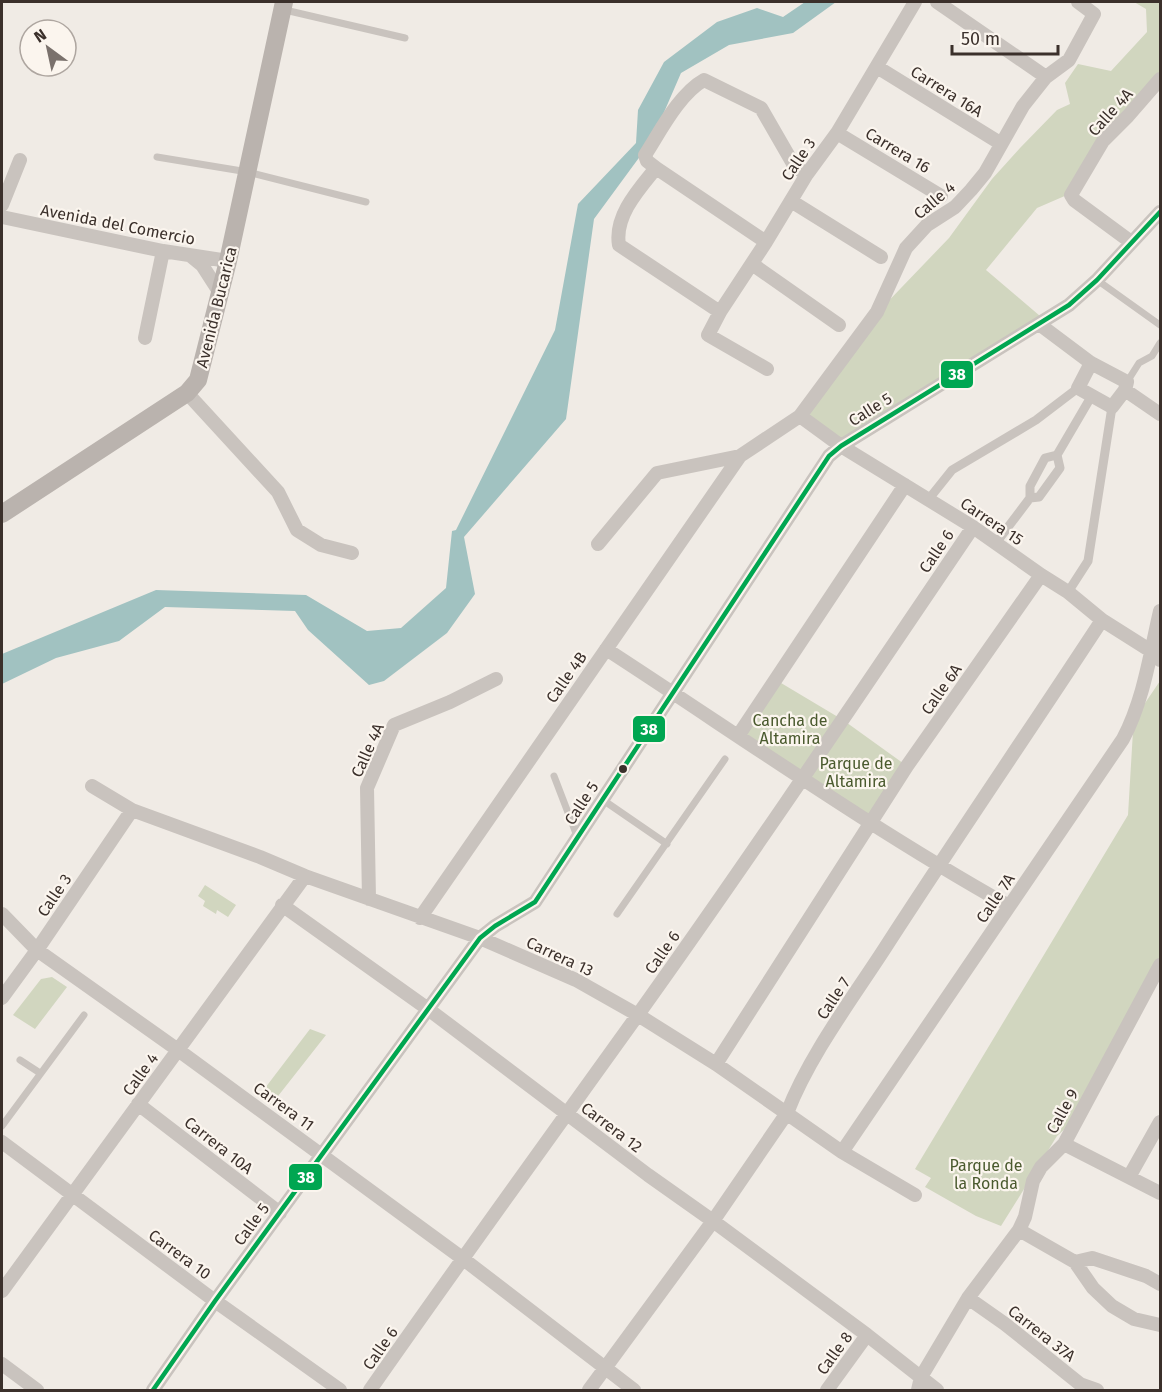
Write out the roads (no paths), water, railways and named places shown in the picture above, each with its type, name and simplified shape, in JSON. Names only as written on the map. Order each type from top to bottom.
[{"type":"main road","name":"Avenida Bucarica","points":[[5,509],[187,393],[198,380],[228,261],[283,6]]},
{"type":"street","name":"Calle 3","points":[[767,369],[708,335],[720,312],[807,174],[837,133],[915,2]]},
{"type":"street","points":[[936,2],[1046,77]]},
{"type":"street","name":"Calle 4","points":[[740,456],[800,416],[877,312],[906,248],[927,225],[955,207],[971,190],[984,173],[1023,106],[1046,77],[1069,60],[1094,14],[1078,2]]},
{"type":"street","name":"Carrera 16A","points":[[877,67],[1000,143]]},
{"type":"street","name":"Calle 4A","points":[[1131,242],[1074,200],[1071,195],[1103,141],[1161,79]]},
{"type":"street","points":[[766,242],[656,168],[647,161],[645,155],[674,110],[696,85],[704,80],[761,108],[795,167],[807,174]]},
{"type":"street","name":"Carrera 16","points":[[837,133],[941,196]]},
{"type":"street","points":[[2,205],[20,160]]},
{"type":"street","points":[[656,168],[630,202],[617,233],[619,245],[720,312]]},
{"type":"street","points":[[791,201],[881,257]]},
{"type":"street","name":"Calle 5","points":[[153,1390],[215,1301],[480,938],[495,926],[535,902],[829,456],[841,446],[1069,305],[1161,212]]},
{"type":"street","name":"Avenida del Comercio","points":[[2,216],[163,251],[228,261]]},
{"type":"street","points":[[145,338],[163,251]]},
{"type":"street","points":[[191,256],[202,265],[220,292]]},
{"type":"street","points":[[752,264],[839,325]]},
{"type":"street","points":[[1040,324],[1161,414]]},
{"type":"street","points":[[928,500],[951,470],[1036,420],[1078,388],[1091,363]]},
{"type":"street","points":[[1068,591],[1088,561],[1112,407],[1126,386]]},
{"type":"street","points":[[1078,388],[1112,407]]},
{"type":"street","points":[[187,393],[278,492],[297,530],[321,545],[352,553]]},
{"type":"street","points":[[996,543],[1030,498],[1029,489],[1045,458],[1057,454],[1091,397]]},
{"type":"street","name":"Carrera 15","points":[[800,416],[841,446],[973,527],[1041,575],[1068,591],[1102,620],[1156,655]]},
{"type":"street","points":[[1030,498],[1039,497],[1060,468],[1057,454]]},
{"type":"street","points":[[598,544],[657,473],[740,456]]},
{"type":"street","name":"Calle 4B","points":[[420,918],[740,456]]},
{"type":"street","points":[[738,736],[905,484]]},
{"type":"street","name":"Calle 6","points":[[370,1390],[462,1258],[638,1015],[802,780],[973,527]]},
{"type":"street","name":"Calle 6A","points":[[870,823],[1041,575]]},
{"type":"street","points":[[1156,655],[1161,611]]},
{"type":"street","name":"Calle 7","points":[[589,1390],[713,1221],[787,1113],[830,1032],[1102,620]]},
{"type":"street","points":[[606,648],[802,780],[938,866],[1009,906]]},
{"type":"street","name":"Calle 7A","points":[[842,1152],[928,1029],[1123,739],[1133,720],[1156,655]]},
{"type":"street","name":"Calle 4A","points":[[369,899],[367,788],[394,725],[450,702],[496,679]]},
{"type":"street","name":"Carrera 13","points":[[92,786],[132,810],[305,876],[480,938],[576,980],[638,1015],[716,1064],[842,1152],[915,1196]]},
{"type":"street","name":"Calle 3","points":[[2,998],[132,810]]},
{"type":"street","points":[[716,1064],[870,823]]},
{"type":"street","name":"Calle 4","points":[[2,1291],[305,876]]},
{"type":"street","name":"Carrera 12","points":[[282,905],[428,1009],[867,1335],[920,1384],[937,1390]]},
{"type":"street","name":"Carrera 11","points":[[2,914],[37,950],[322,1154],[634,1390]]},
{"type":"street","name":"Calle 9","points":[[920,1384],[968,1298],[1019,1230],[1025,1217],[1033,1181],[1041,1167],[1064,1144],[1161,965]]},
{"type":"street","name":"Carrera 10A","points":[[138,1104],[280,1213]]},
{"type":"street","points":[[1130,1177],[1161,1122]]},
{"type":"street","name":"Carrera 10","points":[[2,1142],[215,1301],[340,1390]]},
{"type":"street","points":[[1064,1144],[1161,1193]]},
{"type":"street","points":[[1019,1230],[1075,1262],[1093,1288],[1112,1306],[1134,1319],[1161,1325]]},
{"type":"street","points":[[1075,1262],[1092,1258],[1146,1276],[1161,1284]]},
{"type":"street","name":"Carrera 37A","points":[[968,1298],[1080,1383],[1096,1390]]},
{"type":"street","name":"Calle 8","points":[[827,1390],[867,1335]]},
{"type":"street","points":[[2,1364],[37,1390]]},
{"type":"lane","points":[[283,6],[405,38]]},
{"type":"lane","points":[[157,157],[248,172],[366,202]]},
{"type":"lane","points":[[1097,279],[1161,325]]},
{"type":"lane","points":[[1126,386],[1139,363],[1152,356],[1161,343]]},
{"type":"lane","points":[[617,914],[725,759]]},
{"type":"lane","points":[[554,776],[578,838]]},
{"type":"lane","points":[[603,800],[667,844]]},
{"type":"lane","points":[[2,1126],[84,1015]]},
{"type":"lane","points":[[20,1059],[40,1073]]},
{"type":"water","points":[[805,2],[836,2],[793,33],[729,45],[681,73],[652,140],[594,219],[566,419],[464,537],[475,594],[447,633],[384,681],[369,685],[308,630],[295,611],[165,607],[119,641],[56,658],[2,684],[2,654],[156,590],[306,595],[367,631],[401,628],[446,588],[452,531],[456,530],[555,330],[578,204],[636,143],[638,110],[664,62],[717,22],[757,8],[783,17]]},
{"type":"park label","name":"Cancha de Altamira","points":[[790,729]]},
{"type":"park label","name":"Parque de Altamira","points":[[856,772]]},
{"type":"park label","name":"Parque de la Ronda","points":[[986,1174]]}]
